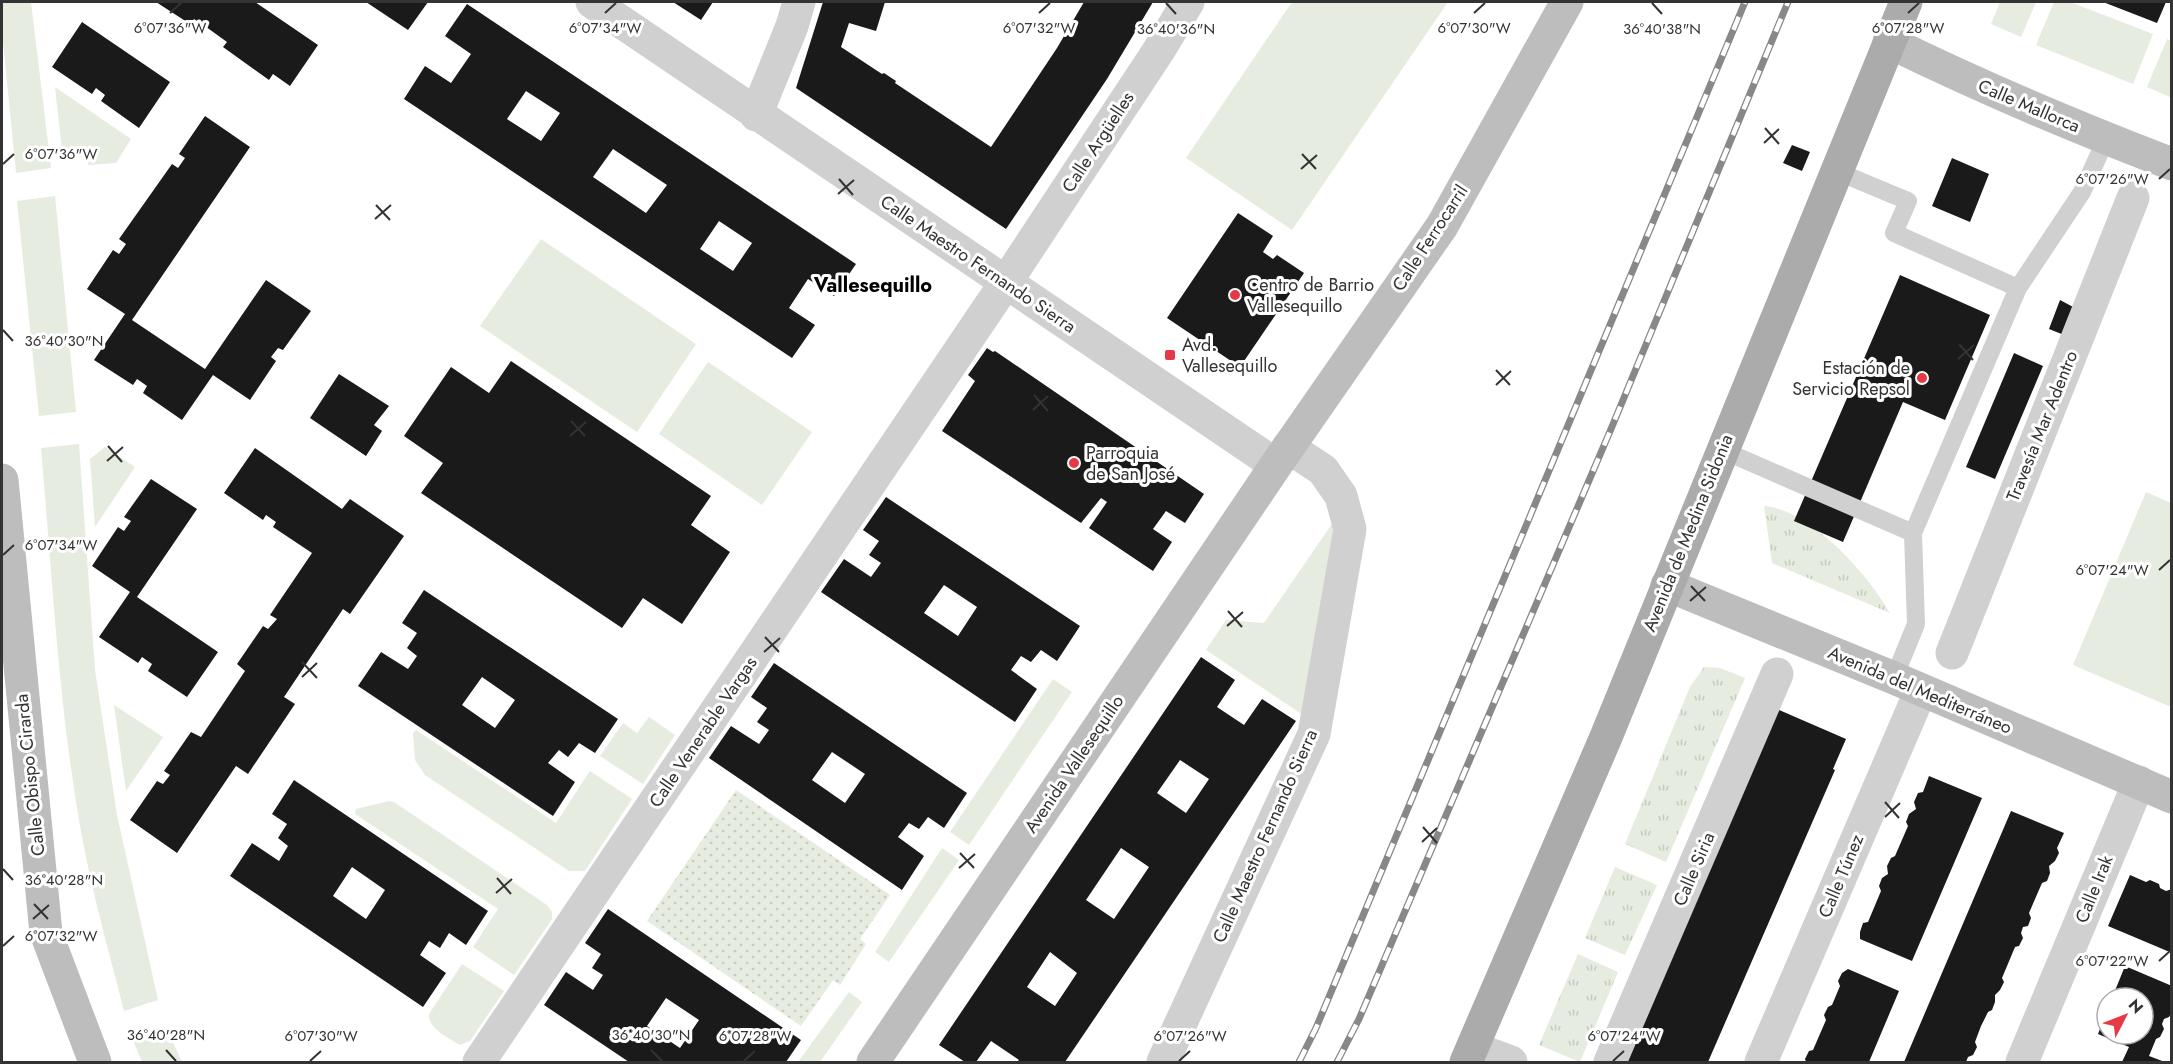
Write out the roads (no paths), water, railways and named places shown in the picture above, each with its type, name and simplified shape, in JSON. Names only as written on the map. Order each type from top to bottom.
[{"type":"main road","name":"Avenida de Medina Sidonia","points":[[1469,1055],[1606,736],[1906,2]]},
{"type":"street","name":"Calle Maestro Fernando Sierra","points":[[592,2],[1006,282],[1282,456],[1323,470],[1341,496],[1350,529],[1314,734],[1163,1062]]},
{"type":"street","points":[[756,115],[792,26],[798,2]]},
{"type":"street","name":"Calle Argüelles","points":[[1006,282],[1159,50],[1188,2]]},
{"type":"street","name":"Calle Ferrocarril","points":[[1282,456],[1442,226],[1567,2]]},
{"type":"street","name":"Calle Mallorca","points":[[1889,42],[1967,80],[2106,139],[2172,164]]},
{"type":"street","name":"Travesía Mar Adentro","points":[[1952,653],[2133,198]]},
{"type":"street","name":"Calle Venerable Vargas","points":[[479,1062],[1006,282]]},
{"type":"street","name":"Avenida Vallesequillo","points":[[873,1062],[1282,456]]},
{"type":"street","name":"Calle Obispo Cirarda","points":[[2,480],[46,933],[95,1062]]},
{"type":"street","name":"Avenida del Mediterráneo","points":[[1667,585],[2172,797]]},
{"type":"street","name":"Calle Siria","points":[[1610,1062],[1777,674]]},
{"type":"street","name":"Calle Túnez","points":[[1761,1062],[1907,684]]},
{"type":"street","name":"Calle Irak","points":[[2022,1062],[2139,782]]},
{"type":"street","points":[[1469,1055],[1511,1062]]},
{"type":"lane","points":[[1907,684],[1916,624],[1913,533],[2018,288],[2082,192],[2106,139]]},
{"type":"lane","points":[[1836,171],[1908,201],[1894,233],[2018,288]]},
{"type":"lane","points":[[1722,450],[1913,533]]},
{"type":"railway","points":[[1299,1062],[1316,1028],[1745,2]]},
{"type":"railway","points":[[1337,1062],[1359,1019],[1611,429],[1788,2]]},
{"type":"place","name":"Centro de Barrio Vallesequillo","points":[[1235,295]]},
{"type":"place","name":"Avd. Vallesequillo","points":[[1170,355]]},
{"type":"place","name":"Estación de Servicio Repsol","points":[[1922,378]]},
{"type":"place","name":"Parroquia de San José","points":[[1074,463]]},
{"type":"district","name":"Vallesequillo","points":[[873,285]]}]
